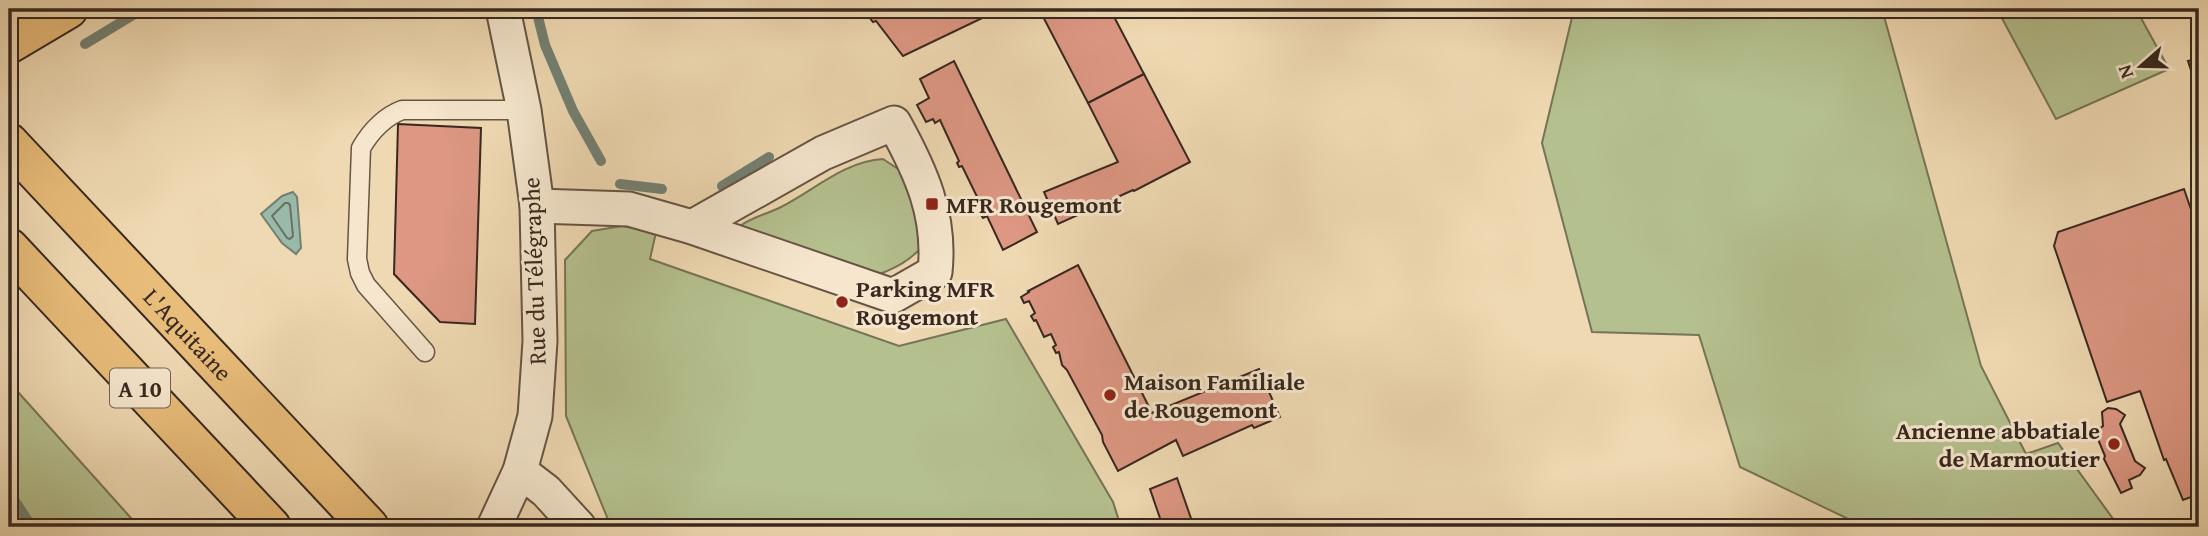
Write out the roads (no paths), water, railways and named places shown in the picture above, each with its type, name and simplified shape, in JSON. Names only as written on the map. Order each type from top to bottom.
[{"type":"main road","points":[[9,44],[68,9]]},
{"type":"main road","name":"L'Aquitaine","points":[[9,143],[369,527]]},
{"type":"main road","name":"A 10","points":[[9,248],[271,527]]},
{"type":"street","name":"Rue du Télégraphe","points":[[494,527],[520,471],[535,416],[540,341],[537,206],[524,110],[503,9]]},
{"type":"street","points":[[537,206],[629,209],[692,227],[894,296],[935,272],[937,250],[932,204],[914,159],[894,123],[823,153],[692,227]]},
{"type":"street","points":[[520,471],[546,491],[579,527]]},
{"type":"lane","points":[[425,352],[366,285],[360,273],[357,259],[361,148],[369,134],[383,121],[402,110],[524,110]]},
{"type":"water","points":[[293,192],[297,197],[301,248],[296,254],[282,243],[261,214],[282,196]]},
{"type":"waterway","points":[[85,44],[143,9]]},
{"type":"waterway","points":[[536,9],[545,45],[573,111],[601,161]]},
{"type":"waterway","points":[[722,186],[769,157]]},
{"type":"waterway","points":[[620,184],[662,189]]},
{"type":"waterway","points":[[9,492],[32,527]]},
{"type":"place","name":"MFR Rougemont","points":[[932,204]]},
{"type":"place","name":"Parking MFR Rougemont","points":[[842,302]]},
{"type":"place","name":"Maison Familiale de Rougemont","points":[[1110,395]]},
{"type":"place","name":"Ancienne abbatiale de Marmoutier","points":[[2114,444]]}]
